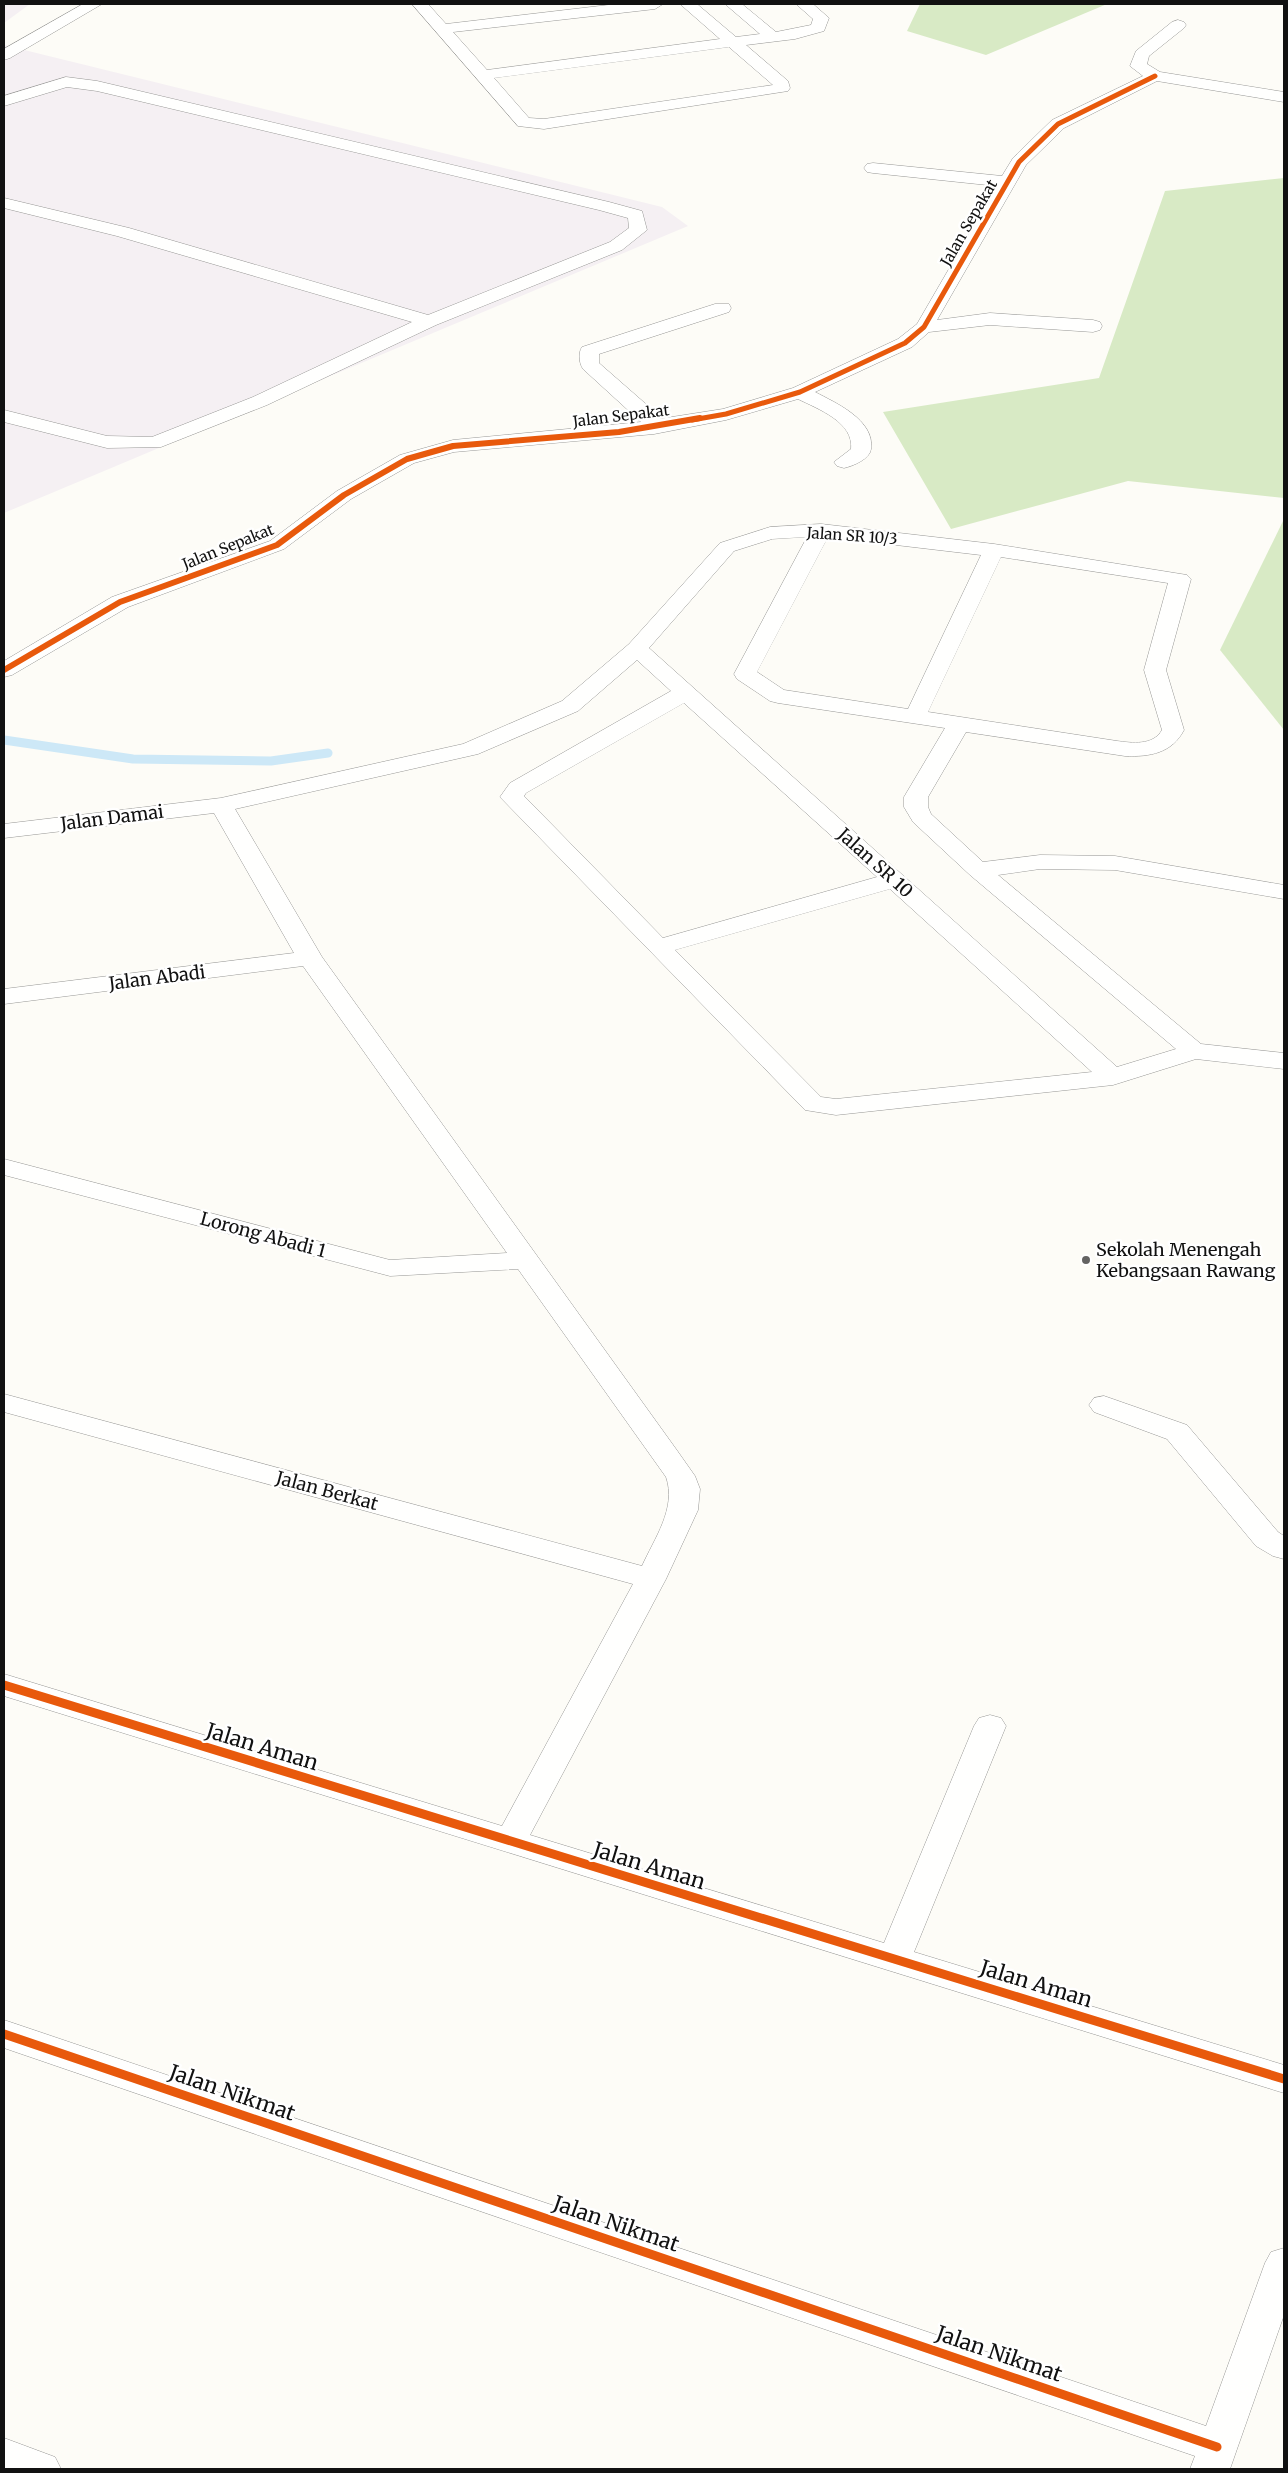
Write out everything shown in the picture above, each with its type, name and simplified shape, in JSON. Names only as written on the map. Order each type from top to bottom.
[{"type":"street","points":[[4,55],[94,4]]},
{"type":"street","points":[[420,4],[524,122],[533,124],[782,88],[782,84],[735,42],[688,4]]},
{"type":"street","points":[[441,29],[655,4]]},
{"type":"street","points":[[733,4],[773,37]]},
{"type":"street","points":[[482,75],[773,37],[818,28],[821,18],[804,4]]},
{"type":"street","points":[[1178,25],[1142,54],[1138,66],[1155,76],[1282,94]]},
{"type":"street","name":"Jalan Sepakat","points":[[4,670],[120,602],[277,545],[344,495],[407,459],[453,446],[654,428],[726,414],[800,392],[905,343],[924,327],[1019,162],[1058,124],[1155,76]]},
{"type":"street","points":[[4,101],[66,82],[97,86],[636,215],[638,230],[616,246],[428,321],[260,401],[154,443],[107,442],[4,416]]},
{"type":"street","points":[[874,168],[1008,182]]},
{"type":"street","points":[[4,203],[123,232],[428,321]]},
{"type":"street","points":[[654,428],[648,416],[590,364],[589,351],[722,308]]},
{"type":"street","points":[[924,327],[990,319],[1093,326]]},
{"type":"street","points":[[800,392],[839,413],[854,426],[862,438],[861,452],[844,462]]},
{"type":"street","points":[[821,530],[745,674],[778,696],[959,724],[916,797],[916,807],[921,817],[978,870],[1194,1051]]},
{"type":"street","name":"Jalan SR 10/3","points":[[221,805],[470,749],[570,706],[637,648],[727,548],[770,533],[821,530],[994,550],[1180,579],[1155,670],[1173,730],[1170,737],[1161,744],[1133,750],[959,724]]},
{"type":"street","points":[[915,717],[994,550]]},
{"type":"street","name":"Jalan SR 10","points":[[637,648],[1112,1076]]},
{"type":"street","points":[[686,692],[518,788],[512,797],[814,1104],[836,1107],[1112,1076],[1194,1051],[1284,1061]]},
{"type":"street","points":[[221,805],[310,958],[680,1476],[685,1488],[683,1510],[651,1579],[510,1841]]},
{"type":"street","name":"Jalan Damai","points":[[4,831],[221,805]]},
{"type":"street","points":[[978,870],[1040,862],[1115,863],[1284,892]]},
{"type":"street","points":[[658,947],[894,880]]},
{"type":"street","name":"Jalan Abadi","points":[[4,997],[310,958]]},
{"type":"street","name":"Lorong Abadi 1","points":[[4,1167],[390,1268],[526,1260]]},
{"type":"street","name":"Jalan Berkat","points":[[4,1402],[651,1579]]},
{"type":"street","points":[[1104,1405],[1178,1432],[1267,1539],[1284,1549]]},
{"type":"street","name":"Jalan Aman","points":[[4,1685],[1284,2079]]},
{"type":"street","points":[[894,1959],[990,1726]]},
{"type":"street","name":"Jalan Nikmat","points":[[4,2034],[1213,2458]]},
{"type":"street","points":[[1213,2458],[1284,2263]]},
{"type":"street","points":[[4,2455],[41,2469]]},
{"type":"shaded area","points":[[4,4],[30,4],[4,23]]},
{"type":"shaded area","points":[[4,45],[662,207],[688,226],[4,513]]},
{"type":"green space","points":[[920,4],[1107,4],[986,55],[907,31]]},
{"type":"green space","points":[[1284,178],[1284,498],[1128,481],[951,529],[883,412],[1099,378],[1165,191]]},
{"type":"green space","points":[[1284,519],[1284,730],[1220,650]]},
{"type":"waterway","points":[[4,740],[133,759],[271,761],[328,753]]},
{"type":"cycle path","points":[[4,670],[120,602],[277,545],[344,495],[407,459],[453,446],[619,432],[726,414],[800,392],[905,343],[924,327],[1019,162],[1058,124],[1155,76]]},
{"type":"cycle path","points":[[4,1685],[1284,2079]]},
{"type":"cycle path","points":[[4,2034],[1217,2447]]},
{"type":"place","name":"Sekolah Menengah Kebangsaan Rawang","points":[[1086,1260]]}]
